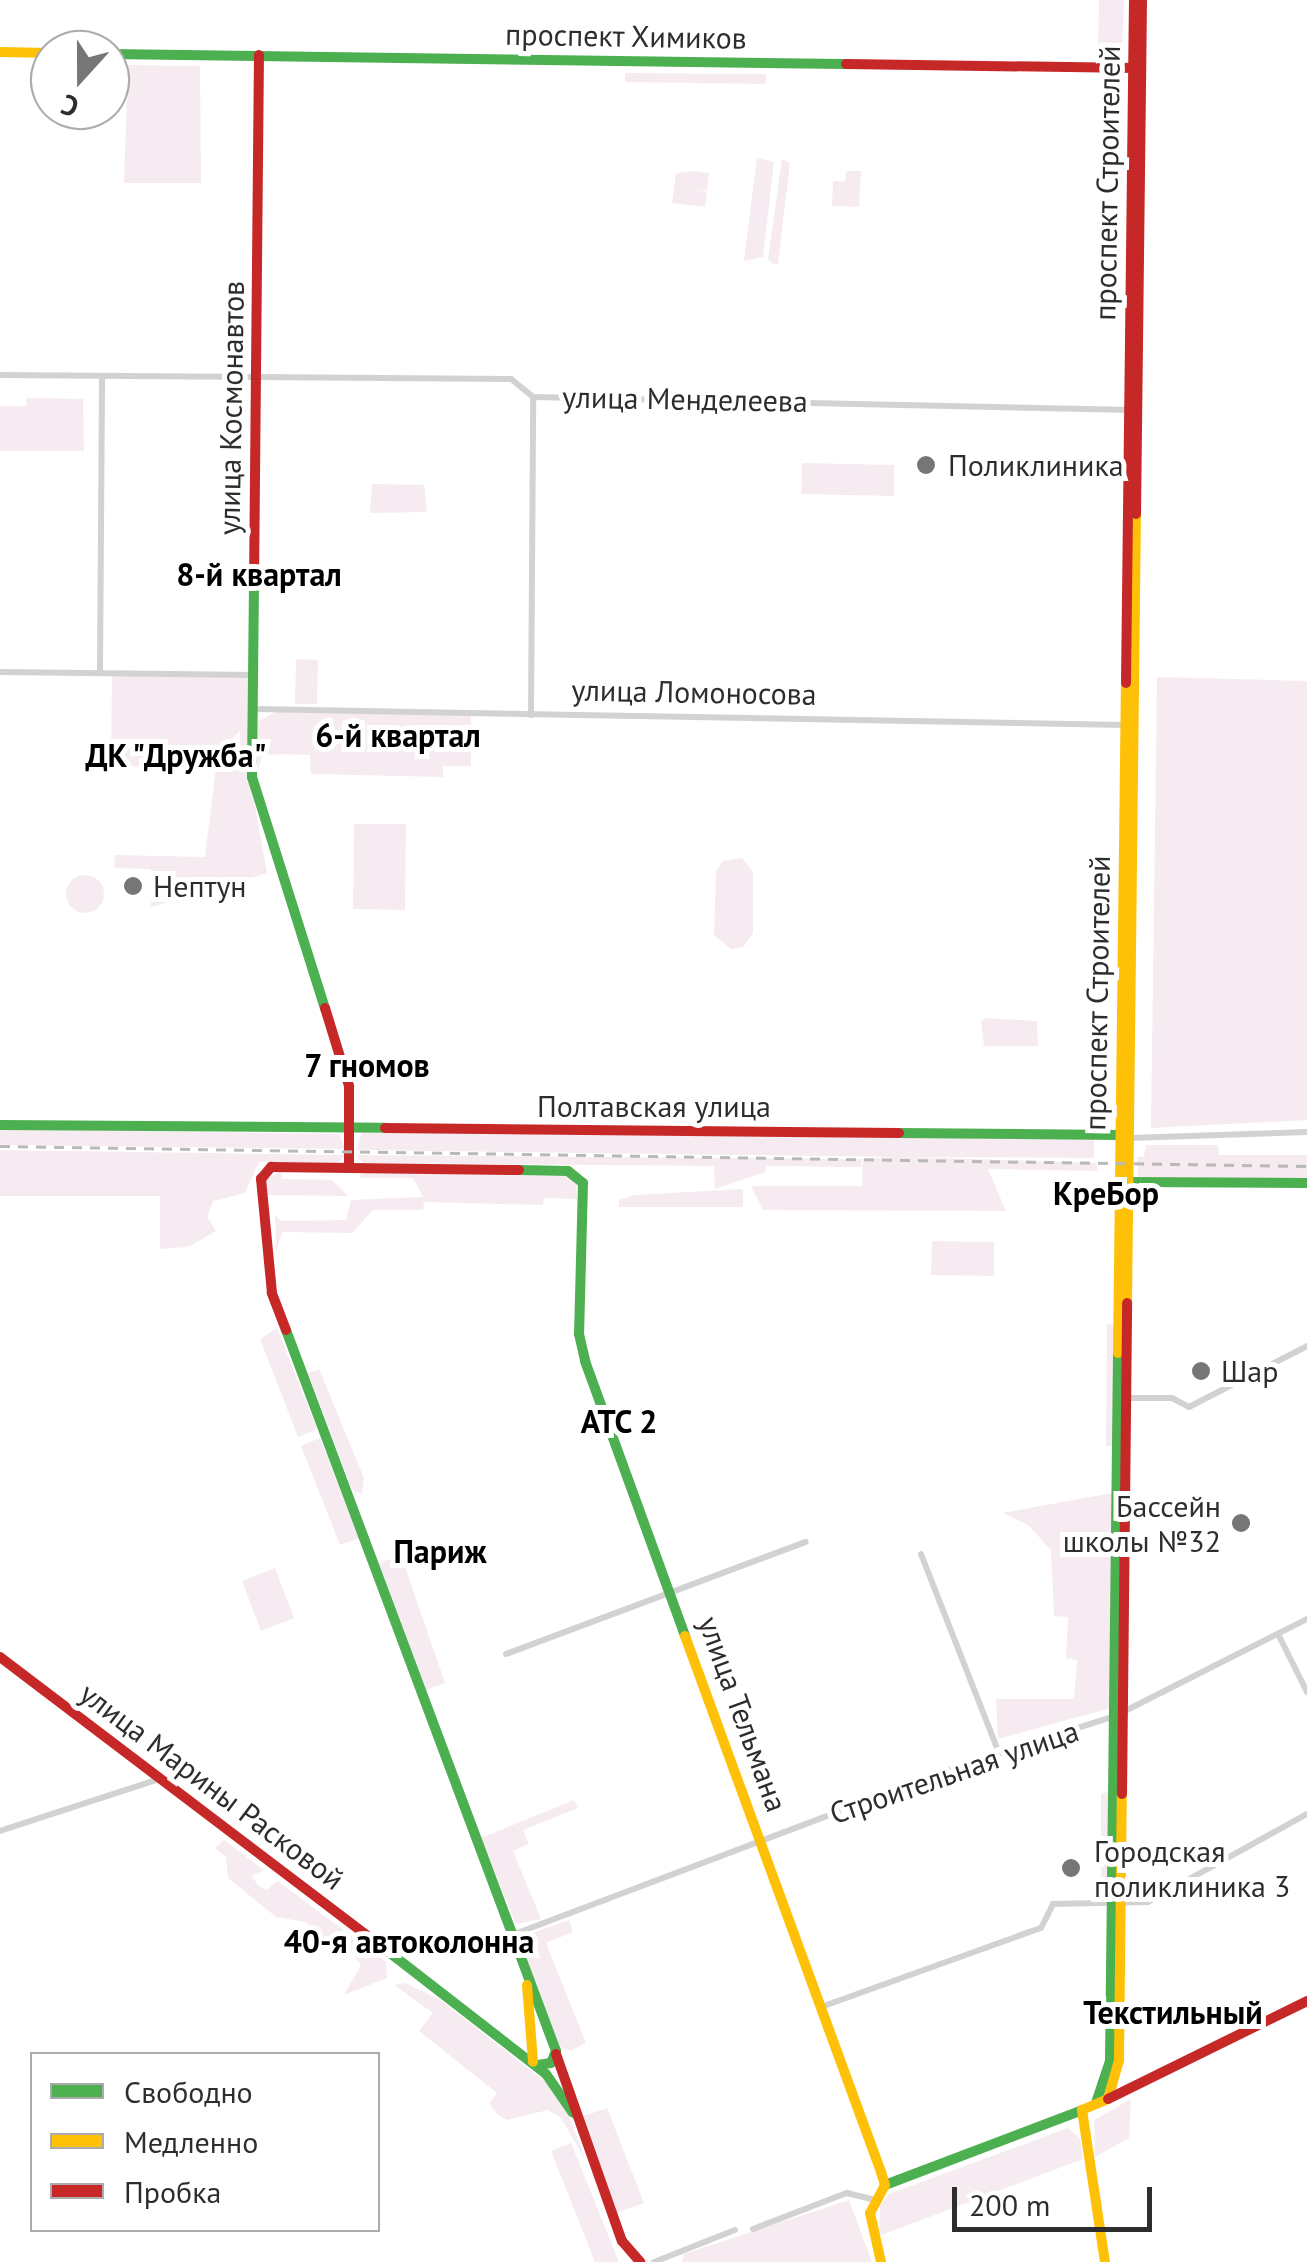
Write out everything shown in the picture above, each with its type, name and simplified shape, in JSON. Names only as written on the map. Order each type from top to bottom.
[{"type":"street","name":"проспект Строителей","points":[[1102,2101],[1110,2060],[1116,1903],[1126,1398],[1124,1137],[1137,68],[1134,0]]},
{"type":"street","name":"проспект Строителей","points":[[1137,68],[1142,0]]},
{"type":"street","points":[[0,52],[30,53]]},
{"type":"street","name":"проспект Химиков","points":[[130,54],[1137,68]]},
{"type":"street","name":"улица Космонавтов","points":[[259,55],[252,777],[349,1086],[349,1167]]},
{"type":"street","name":"улица Менделеева","points":[[0,375],[512,379],[534,398],[1133,410]]},
{"type":"street","points":[[100,672],[102,377]]},
{"type":"street","points":[[530,714],[534,398]]},
{"type":"street","points":[[0,672],[255,675]]},
{"type":"street","name":"улица Ломоносова","points":[[254,710],[1129,725]]},
{"type":"street","name":"Полтавская улица","points":[[0,1125],[1204,1140],[1307,1132]]},
{"type":"street","points":[[349,1167],[278,1166],[261,1179],[272,1292],[556,2052],[573,2112],[622,2241],[640,2262]]},
{"type":"street","name":"улица Тельмана","points":[[349,1167],[577,1175],[585,1362],[673,1594],[885,2186]]},
{"type":"street","name":"проспект Строителей","points":[[1119,1714],[1124,1182]]},
{"type":"street","points":[[1124,1182],[1307,1184]]},
{"type":"street","points":[[1126,1398],[1172,1398],[1190,1407],[1307,1346]]},
{"type":"street","points":[[506,1654],[806,1542]]},
{"type":"street","points":[[920,1554],[999,1753]]},
{"type":"street","name":"Строительная улица","points":[[512,1935],[999,1753],[1119,1714],[1307,1619]]},
{"type":"street","points":[[1278,1634],[1307,1692]]},
{"type":"street","name":"улица Марины Расковой","points":[[0,1656],[511,2044],[534,2064],[573,2112]]},
{"type":"street","points":[[0,1831],[160,1778]]},
{"type":"street","points":[[821,2007],[1041,1928],[1053,1904],[1148,1902],[1307,1814]]},
{"type":"street","points":[[524,1967],[534,2064],[551,2063],[556,2052]]},
{"type":"street","points":[[882,2262],[870,2228],[875,2200],[885,2186],[1082,2110],[1307,2001]]},
{"type":"street","points":[[511,2044],[526,2039],[532,2025]]},
{"type":"street","points":[[1082,2110],[1105,2262]]},
{"type":"street","points":[[753,2229],[848,2193],[875,2200]]},
{"type":"street","points":[[654,2262],[735,2230]]},
{"type":"shaded area","points":[[1099,0],[1124,0],[1122,51],[1098,47]]},
{"type":"shaded area","points":[[130,65],[200,66],[201,183],[124,183],[126,130],[130,130]]},
{"type":"shaded area","points":[[625,73],[766,74],[766,84],[625,82]]},
{"type":"shaded area","points":[[757,158],[774,162],[763,257],[744,261]]},
{"type":"shaded area","points":[[782,159],[790,163],[778,264],[773,264],[768,259]]},
{"type":"shaded area","points":[[846,171],[861,171],[859,207],[832,206],[833,181],[845,182]]},
{"type":"shaded area","points":[[676,173],[709,173],[707,191],[691,189],[707,192],[705,207],[672,203]]},
{"type":"shaded area","points":[[27,398],[83,399],[84,451],[0,451],[0,406],[26,406]]},
{"type":"shaded area","points":[[802,463],[894,465],[894,496],[801,494]]},
{"type":"shaded area","points":[[372,484],[424,485],[427,512],[370,513]]},
{"type":"shaded area","points":[[296,659],[318,660],[317,704],[295,704]]},
{"type":"shaded area","points":[[112,675],[249,677],[248,768],[267,873],[151,907],[151,869],[114,868],[115,855],[205,857],[216,768],[111,766]]},
{"type":"shaded area","points":[[1157,677],[1307,681],[1307,1120],[1151,1128]]},
{"type":"shaded area","points":[[275,712],[471,715],[471,766],[443,766],[443,777],[311,774],[310,755],[280,754],[262,756],[258,771],[257,722]]},
{"type":"shaded area","points":[[354,824],[406,824],[405,910],[353,909]]},
{"type":"shaded area","points":[[742,858],[753,872],[753,933],[743,947],[731,949],[714,935],[716,872],[723,861]]},
{"type":"shaded area","points":[[85,875],[98,881],[104,894],[98,907],[85,913],[72,907],[66,894],[72,881]]},
{"type":"shaded area","points":[[986,1018],[1037,1021],[1038,1046],[984,1046],[981,1022]]},
{"type":"shaded area","points":[[0,1129],[339,1134],[345,1149],[0,1145]]},
{"type":"shaded area","points":[[362,1133],[1094,1136],[1094,1158],[913,1157],[1097,1163],[1097,1171],[988,1169],[1006,1211],[763,1210],[751,1186],[862,1186],[863,1158],[902,1157],[356,1150]]},
{"type":"shaded area","points":[[1146,1145],[1218,1145],[1219,1155],[1307,1155],[1307,1180],[1138,1177],[1137,1157],[1144,1157]]},
{"type":"shaded area","points":[[0,1150],[345,1155],[338,1163],[259,1162],[245,1193],[213,1201],[207,1217],[216,1231],[188,1247],[160,1249],[160,1196],[0,1196]]},
{"type":"shaded area","points":[[356,1155],[862,1159],[861,1167],[767,1166],[765,1172],[715,1189],[714,1166],[363,1163]]},
{"type":"shaded area","points":[[282,1171],[282,1179],[332,1180],[348,1196],[265,1195],[266,1179]]},
{"type":"shaded area","points":[[361,1172],[567,1176],[576,1182],[577,1199],[544,1198],[543,1205],[424,1202],[423,1210],[373,1210],[352,1233],[282,1232],[276,1252],[275,1215],[281,1221],[346,1220],[351,1200],[423,1197],[413,1178],[360,1178]]},
{"type":"shaded area","points":[[743,1189],[743,1207],[619,1207],[619,1200],[635,1195]]},
{"type":"shaded area","points":[[932,1241],[994,1242],[994,1276],[931,1275]]},
{"type":"shaded area","points":[[1107,1324],[1115,1325],[1114,1446],[1106,1446]]},
{"type":"shaded area","points":[[277,1328],[317,1429],[298,1437],[260,1339]]},
{"type":"shaded area","points":[[319,1369],[364,1478],[362,1494],[352,1490],[308,1373]]},
{"type":"shaded area","points":[[320,1438],[359,1538],[340,1545],[301,1446]]},
{"type":"shaded area","points":[[1112,1493],[1111,1708],[998,1739],[996,1699],[1074,1699],[1077,1660],[1066,1658],[1068,1617],[1054,1616],[1051,1550],[1028,1525],[1003,1513]]},
{"type":"shaded area","points":[[401,1555],[445,1683],[426,1690],[379,1563]]},
{"type":"shaded area","points":[[275,1568],[294,1618],[261,1631],[242,1581]]},
{"type":"shaded area","points":[[1110,1792],[1110,1898],[1101,1898],[1101,1793]]},
{"type":"shaded area","points":[[574,1800],[578,1808],[523,1830],[529,1844],[513,1851],[541,1919],[516,1924],[481,1838]]},
{"type":"shaded area","points":[[224,1840],[264,1870],[251,1876],[259,1886],[267,1890],[278,1881],[386,1962],[387,1978],[344,1995],[361,1965],[346,1943],[339,1948],[305,1922],[276,1917],[228,1878],[226,1857],[215,1848]]},
{"type":"shaded area","points":[[569,1920],[573,1932],[546,1943],[586,2043],[569,2051],[557,2045],[522,1945],[527,1935]]},
{"type":"shaded area","points":[[405,1983],[439,1999],[547,2083],[568,2113],[586,2161],[561,2118],[548,2110],[507,2120],[497,2114],[489,2103],[497,2093],[419,2031],[433,2013],[394,1985]]},
{"type":"shaded area","points":[[1131,2099],[1129,2138],[1095,2157],[1094,2120]]},
{"type":"shaded area","points":[[607,2108],[644,2203],[616,2213],[578,2118]]},
{"type":"shaded area","points":[[1068,2128],[1080,2138],[1083,2159],[879,2236],[880,2206],[889,2194]]},
{"type":"shaded area","points":[[571,2143],[619,2262],[595,2262],[551,2151]]},
{"type":"shaded area","points":[[849,2200],[872,2262],[682,2262],[684,2254]]},
{"type":"railway","points":[[0,1146],[1307,1166]]},
{"type":"traffic: fast","points":[[130,54],[846,64]]},
{"type":"traffic: fast","points":[[254,583],[252,777],[325,1008]]},
{"type":"traffic: fast","points":[[0,1125],[385,1128]]},
{"type":"traffic: fast","points":[[899,1133],[1121,1135]]},
{"type":"traffic: fast","points":[[519,1170],[568,1171],[583,1183],[579,1334],[585,1361],[685,1636]]},
{"type":"traffic: fast","points":[[1128,1182],[1307,1183]]},
{"type":"traffic: fast","points":[[286,1330],[556,2051],[551,2063],[536,2065]]},
{"type":"traffic: fast","points":[[1096,2103],[1110,2061],[1118,1353]]},
{"type":"traffic: fast","points":[[372,1939],[546,2074],[573,2113]]},
{"type":"traffic: fast","points":[[885,2185],[1082,2110]]},
{"type":"traffic: slow","points":[[0,52],[30,53]]},
{"type":"traffic: slow","points":[[1127,1303],[1136,514]]},
{"type":"traffic: slow","points":[[1118,1353],[1126,683]]},
{"type":"traffic: slow","points":[[685,1636],[881,2172],[885,2185],[870,2213],[881,2262]]},
{"type":"traffic: slow","points":[[1105,2262],[1082,2110],[1108,2099],[1119,2060],[1122,1794]]},
{"type":"traffic: slow","points":[[527,1985],[533,2062]]},
{"type":"traffic: jam","points":[[1126,683],[1134,0]]},
{"type":"traffic: jam","points":[[1136,514],[1142,0]]},
{"type":"traffic: jam","points":[[254,583],[259,55]]},
{"type":"traffic: jam","points":[[846,64],[1137,68]]},
{"type":"traffic: jam","points":[[325,1008],[349,1086],[349,1167]]},
{"type":"traffic: jam","points":[[385,1128],[899,1133]]},
{"type":"traffic: jam","points":[[286,1330],[272,1293],[261,1179],[271,1167],[519,1170]]},
{"type":"traffic: jam","points":[[1122,1794],[1127,1303]]},
{"type":"traffic: jam","points":[[0,1657],[372,1939]]},
{"type":"traffic: jam","points":[[1108,2099],[1307,2001]]},
{"type":"traffic: jam","points":[[556,2054],[622,2241],[640,2262]]},
{"type":"place","name":"Поликлиника","points":[[926,465]]},
{"type":"place","name":"Нептун","points":[[133,886]]},
{"type":"place","name":"Шар","points":[[1201,1371]]},
{"type":"place","name":"Бассейн школы №32","points":[[1241,1523]]},
{"type":"place","name":"Городская поликлиника 3","points":[[1071,1868]]},
{"type":"district","name":"8-й квартал","points":[[259,574]]},
{"type":"district","name":"6-й квартал","points":[[398,735]]},
{"type":"district","name":"ДК \"Дружба\"","points":[[176,755]]},
{"type":"district","name":"7 гномов","points":[[367,1065]]},
{"type":"district","name":"КреБор","points":[[1106,1193]]},
{"type":"district","name":"АТС 2","points":[[619,1421]]},
{"type":"district","name":"Париж","points":[[440,1551]]},
{"type":"district","name":"40-я автоколонна","points":[[409,1941]]},
{"type":"district","name":"Текстильный","points":[[1173,2012]]}]
